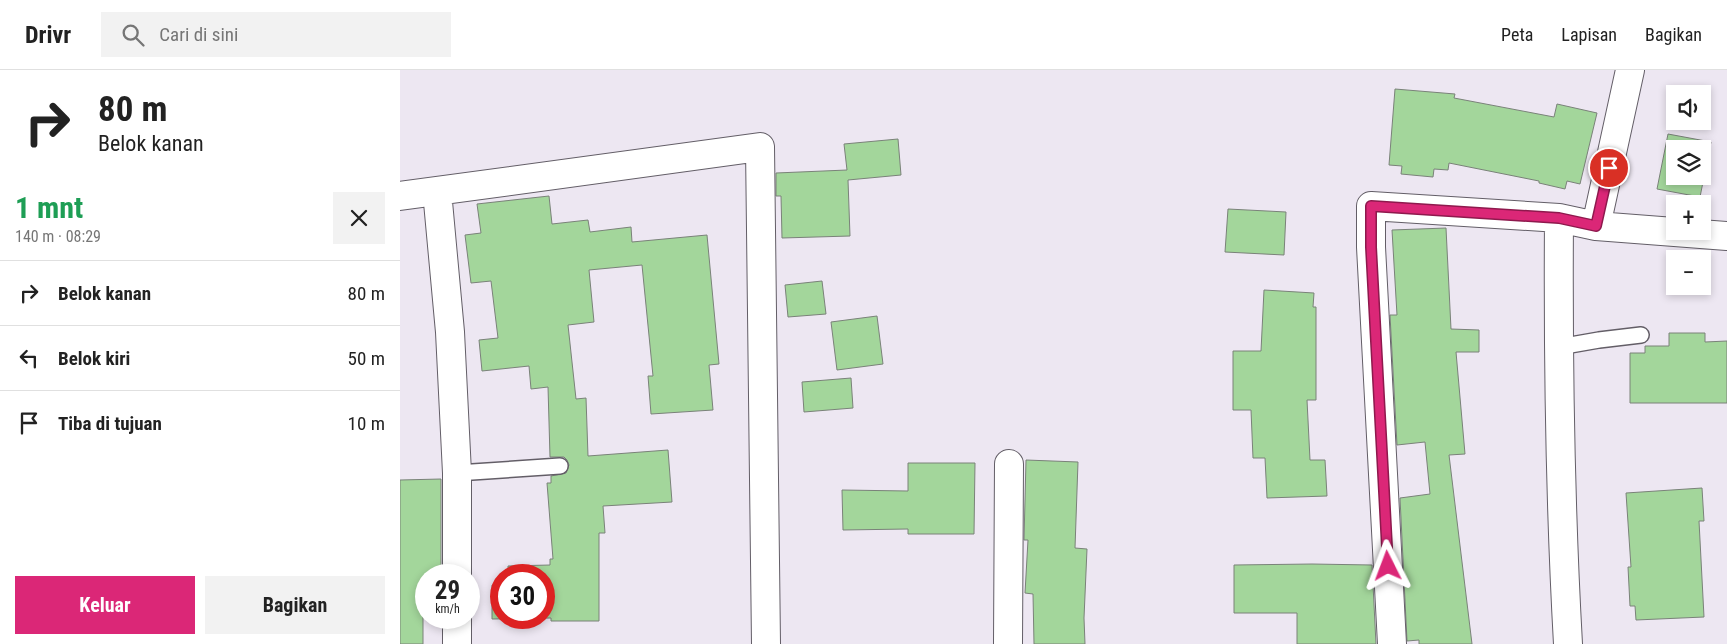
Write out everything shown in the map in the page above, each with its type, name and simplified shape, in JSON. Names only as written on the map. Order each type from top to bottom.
[{"type":"street","points":[[1596,226],[1630,70]]},
{"type":"street","points":[[400,196],[760,147],[766,644]]},
{"type":"street","points":[[436,191],[450,332],[457,473],[457,564]]},
{"type":"street","points":[[1392,644],[1371,247],[1371,206],[1559,218],[1596,226],[1727,236]]},
{"type":"street","points":[[1559,218],[1559,347],[1564,577],[1568,644]]},
{"type":"street","points":[[1008,644],[1010,464]]},
{"type":"street","points":[[457,629],[457,644]]},
{"type":"lane","points":[[1559,347],[1641,335]]},
{"type":"lane","points":[[457,473],[560,466]]},
{"type":"building","points":[[1395,89],[1455,94],[1454,98],[1554,117],[1557,104],[1597,113],[1580,184],[1567,181],[1565,189],[1539,183],[1539,181],[1449,163],[1448,170],[1434,169],[1433,177],[1401,174],[1402,166],[1389,165]]},
{"type":"building","points":[[1668,134],[1700,140],[1667,140]]},
{"type":"building","points":[[898,139],[901,175],[848,180],[850,236],[782,238],[781,196],[776,196],[776,173],[847,170],[844,144]]},
{"type":"building","points":[[1666,144],[1666,185],[1702,185],[1700,195],[1689,195],[1657,189]]},
{"type":"building","points":[[549,196],[552,224],[588,220],[590,232],[631,227],[632,242],[707,235],[719,364],[709,365],[713,410],[651,414],[648,376],[653,376],[642,265],[589,270],[594,322],[568,325],[576,399],[586,398],[588,456],[668,450],[672,502],[603,506],[605,533],[599,533],[599,621],[555,621],[555,564],[550,564],[550,559],[553,559],[547,483],[551,483],[551,476],[566,473],[569,465],[564,457],[550,457],[548,387],[531,389],[529,366],[482,371],[479,340],[498,338],[491,281],[471,283],[465,235],[481,233],[477,204]]},
{"type":"building","points":[[1228,209],[1286,212],[1284,255],[1225,252]]},
{"type":"building","points":[[1446,228],[1451,329],[1479,330],[1479,352],[1456,352],[1465,454],[1449,455],[1472,644],[1419,644],[1419,640],[1407,641],[1400,498],[1430,494],[1425,442],[1397,445],[1390,315],[1397,315],[1392,230]]},
{"type":"building","points":[[822,281],[826,314],[788,317],[785,285]]},
{"type":"building","points":[[1264,290],[1314,293],[1313,307],[1316,307],[1316,400],[1307,400],[1310,460],[1325,460],[1327,496],[1267,498],[1265,458],[1253,458],[1251,410],[1233,410],[1233,351],[1261,351]]},
{"type":"building","points":[[877,316],[883,364],[837,370],[831,322]]},
{"type":"building","points":[[1669,333],[1705,333],[1705,342],[1727,341],[1727,403],[1630,403],[1630,353],[1645,353],[1645,346],[1669,346]]},
{"type":"building","points":[[851,378],[853,408],[804,412],[802,382]]},
{"type":"building","points":[[1026,460],[1078,462],[1075,548],[1087,549],[1084,618],[1085,644],[1034,644],[1033,594],[1025,593],[1028,540],[1024,540]]},
{"type":"building","points":[[908,463],[975,463],[974,534],[908,534],[908,529],[843,530],[842,490],[908,491]]},
{"type":"building","points":[[441,479],[441,564],[415,564],[415,629],[423,629],[423,644],[400,644],[400,480]]},
{"type":"building","points":[[1702,488],[1704,521],[1699,521],[1704,617],[1636,620],[1635,606],[1630,606],[1628,567],[1631,567],[1626,493]]},
{"type":"building","points":[[1234,565],[1372,565],[1376,644],[1297,644],[1297,613],[1234,613]]},
{"type":"route","points":[[1388,566],[1371,247],[1371,206],[1559,218],[1596,226],[1609,168]]}]
